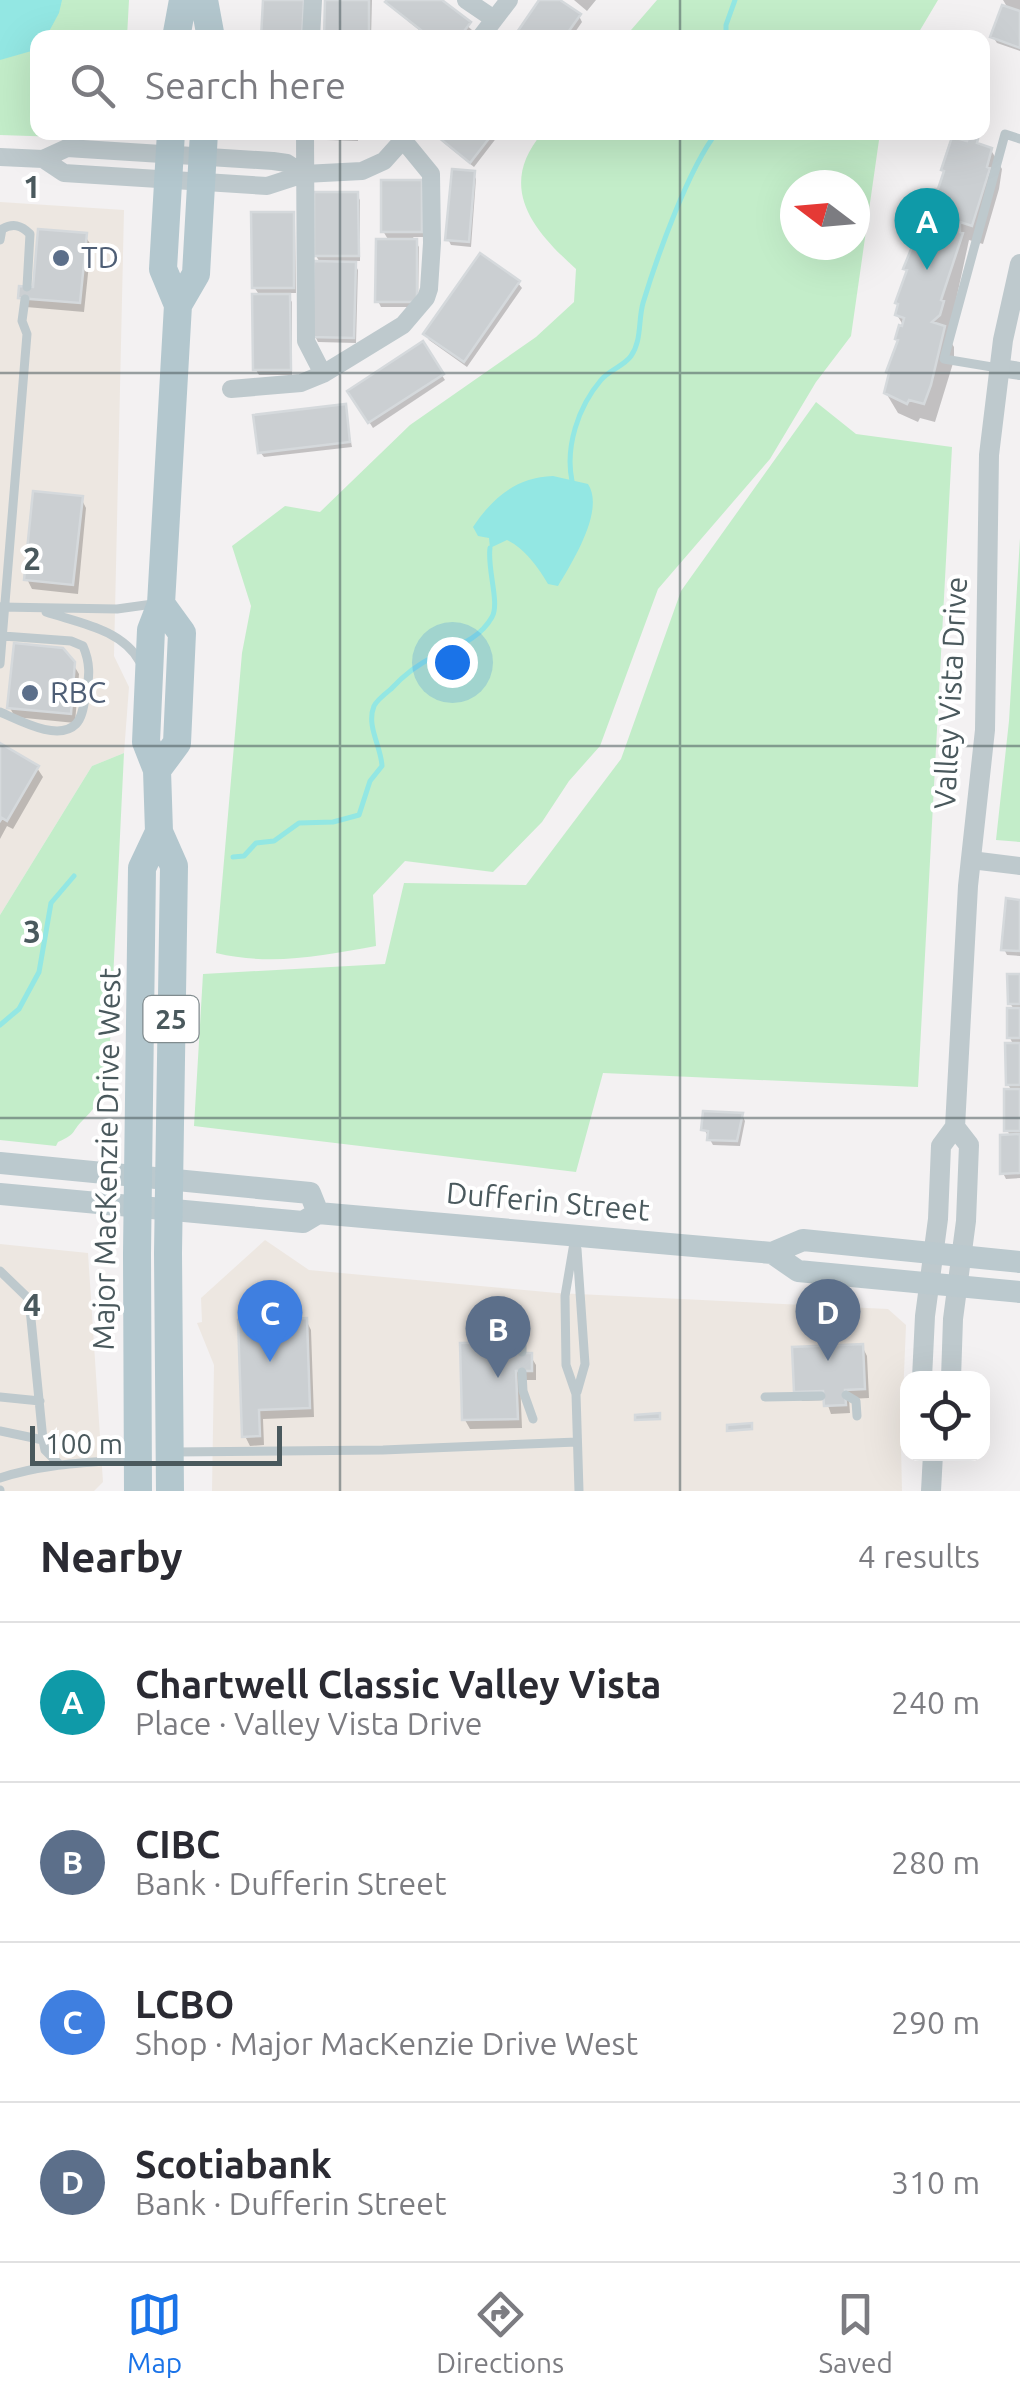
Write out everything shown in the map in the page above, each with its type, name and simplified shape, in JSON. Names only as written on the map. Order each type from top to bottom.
[{"type":"main road","points":[[177,30],[183,0]]},
{"type":"main road","points":[[204,0],[209,30]]},
{"type":"main road","name":"Major MacKenzie Drive West","points":[[170,155],[163,270],[178,305],[161,604],[151,630],[146,742],[158,770],[159,832],[174,866],[170,1491]]},
{"type":"main road","name":"Major MacKenzie Drive West","points":[[178,305],[196,274],[202,156]]},
{"type":"main road","name":"Major MacKenzie Drive West","points":[[158,770],[177,742],[182,633],[161,604]]},
{"type":"main road","name":"Major MacKenzie Drive West","points":[[138,1491],[142,868],[159,832]]},
{"type":"main road","name":"Dufferin Street","points":[[0,1164],[310,1192],[318,1213]]},
{"type":"main road","name":"Dufferin Street","points":[[0,1194],[303,1222],[318,1213],[575,1234],[772,1253],[798,1270],[1020,1292]]},
{"type":"main road","name":"Dufferin Street","points":[[772,1253],[802,1240],[1020,1262]]},
{"type":"street","points":[[311,30],[313,0]]},
{"type":"street","points":[[466,0],[494,19]]},
{"type":"street","points":[[486,30],[509,0]]},
{"type":"street","points":[[305,140],[306,341],[323,374]]},
{"type":"street","points":[[0,157],[43,159],[67,148],[202,156],[266,186],[304,174],[362,171],[384,162],[404,140]]},
{"type":"street","points":[[231,390],[301,382],[323,374],[415,313],[430,289],[430,174],[409,140]]},
{"type":"street","name":"Valley Vista Drive","points":[[923,1371],[941,1146],[955,1126],[971,860],[985,730],[988,478],[1010,370],[1010,297],[1020,264]]},
{"type":"street","points":[[971,860],[1020,866]]},
{"type":"street","name":"Valley Vista Drive","points":[[952,1371],[969,1145],[955,1126]]},
{"type":"street","points":[[931,1491],[933,1461]]},
{"type":"lane","points":[[1010,370],[944,359],[1005,134],[1020,139]]},
{"type":"lane","points":[[0,240],[2,230],[9,226],[16,225],[30,234],[27,287]]},
{"type":"lane","points":[[0,664],[27,334],[22,321],[25,299]]},
{"type":"lane","points":[[4,608],[117,609],[161,604]]},
{"type":"lane","points":[[34,608],[116,636],[134,652],[148,678]]},
{"type":"lane","points":[[0,712],[44,728],[72,727],[79,721],[89,679],[83,646],[71,641],[3,636]]},
{"type":"lane","points":[[575,1234],[583,1298],[585,1364],[576,1394]]},
{"type":"lane","points":[[575,1234],[565,1296],[566,1365],[576,1394],[579,1491]]},
{"type":"lane","points":[[0,1270],[29,1299],[45,1450],[58,1463]]},
{"type":"lane","points":[[522,1329],[522,1352]]},
{"type":"lane","points":[[522,1372],[523,1392],[533,1419]]},
{"type":"lane","points":[[846,1395],[856,1401],[857,1416]]},
{"type":"lane","points":[[764,1397],[821,1396]]},
{"type":"lane","points":[[0,1397],[40,1401]]},
{"type":"lane","points":[[0,1431],[44,1440]]},
{"type":"lane","points":[[170,1452],[383,1450],[577,1442]]},
{"type":"lane","points":[[0,1478],[34,1466],[139,1459]]},
{"type":"shaded area","points":[[0,202],[124,210],[114,656],[129,687],[124,753],[92,766],[0,915]]},
{"type":"shaded area","points":[[265,1240],[309,1270],[557,1293],[888,1309],[906,1325],[904,1371],[900,1371],[902,1491],[212,1491],[214,1365],[197,1323],[202,1322],[201,1298]]},
{"type":"shaded area","points":[[0,1244],[88,1253],[103,1482],[94,1491],[0,1491]]},
{"type":"green space","points":[[0,0],[129,0],[127,30],[30,30],[30,136],[0,135]]},
{"type":"green space","points":[[657,0],[938,0],[920,30],[631,30]]},
{"type":"green space","points":[[537,140],[879,140],[870,203],[870,170],[780,170],[780,260],[862,260],[851,336],[816,382],[770,459],[658,589],[600,746],[569,781],[542,822],[493,872],[405,861],[373,895],[376,946],[276,959],[216,953],[242,653],[251,606],[232,546],[285,506],[320,512],[410,425],[536,337],[574,302],[576,269],[534,223],[521,189],[522,171]]},
{"type":"green space","points":[[816,402],[856,434],[952,447],[918,1087],[603,1073],[576,1172],[194,1126],[203,974],[385,964],[404,883],[526,885],[621,759],[681,591]]},
{"type":"green space","points":[[1020,538],[1020,842],[996,840],[1009,721]]},
{"type":"green space","points":[[124,753],[109,1063],[104,1068],[100,1097],[69,1137],[56,1146],[0,1140],[0,915],[92,766]]},
{"type":"water","points":[[0,0],[62,0],[50,30],[30,30],[30,51],[0,60]]},
{"type":"water","points":[[553,476],[588,484],[593,507],[585,535],[558,586],[548,584],[513,544],[507,540],[490,548],[489,538],[478,536],[473,527],[507,491],[528,480]]},
{"type":"building","points":[[263,0],[304,0],[302,30],[261,30]]},
{"type":"building","points":[[325,0],[369,0],[369,30],[324,30]]},
{"type":"building","points":[[442,0],[471,22],[465,30],[421,30],[385,2]]},
{"type":"building","points":[[539,0],[560,0],[581,14],[570,30],[518,30]]},
{"type":"building","points":[[1002,5],[1020,11],[1020,48],[990,37]]},
{"type":"building","points":[[442,140],[488,140],[470,163]]},
{"type":"building","points":[[951,140],[978,140],[992,148],[987,167],[990,168],[972,226],[960,222],[963,233],[941,300],[944,301],[940,315],[932,322],[945,326],[931,385],[924,404],[909,400],[907,404],[884,393],[889,373],[886,372],[904,318],[895,315],[895,303],[916,237],[912,235],[917,220],[920,221],[923,211],[933,214],[935,204],[931,203]]},
{"type":"building","points":[[452,169],[475,171],[469,242],[445,240]]},
{"type":"building","points":[[381,180],[422,180],[422,232],[381,232]]},
{"type":"building","points":[[314,192],[358,192],[359,256],[314,256]]},
{"type":"building","points":[[251,212],[294,212],[294,288],[252,288]]},
{"type":"building","points":[[38,229],[87,233],[80,303],[18,298],[19,286],[33,287]]},
{"type":"building","points":[[376,239],[417,239],[417,302],[375,302]]},
{"type":"building","points":[[480,253],[520,281],[464,362],[423,334]]},
{"type":"building","points":[[314,261],[356,262],[354,338],[312,337]]},
{"type":"building","points":[[252,294],[290,294],[291,370],[253,370]]},
{"type":"building","points":[[423,341],[444,374],[368,423],[347,391]]},
{"type":"building","points":[[346,404],[350,442],[258,453],[253,415]]},
{"type":"building","points":[[33,491],[83,496],[73,585],[24,580]]},
{"type":"building","points":[[14,643],[63,648],[75,662],[71,714],[7,708]]},
{"type":"building","points":[[0,743],[39,766],[7,821],[0,821]]},
{"type":"building","points":[[1006,898],[1020,900],[1020,951],[1001,950]]},
{"type":"building","points":[[1007,974],[1020,974],[1020,1004],[1008,1004]]},
{"type":"building","points":[[1007,1008],[1020,1008],[1020,1038],[1007,1038]]},
{"type":"building","points":[[1005,1043],[1020,1043],[1020,1085],[1006,1085]]},
{"type":"building","points":[[1004,1089],[1020,1089],[1020,1131],[1004,1131]]},
{"type":"building","points":[[703,1111],[743,1113],[737,1141],[707,1140],[708,1131],[701,1130]]},
{"type":"building","points":[[1020,1134],[1020,1173],[1000,1174],[1000,1135]]},
{"type":"building","points":[[307,1318],[310,1408],[259,1410],[260,1436],[242,1437],[238,1320]]},
{"type":"building","points":[[512,1342],[516,1353],[532,1353],[532,1371],[516,1371],[518,1419],[462,1420],[460,1343]]},
{"type":"building","points":[[863,1344],[865,1389],[845,1390],[846,1405],[824,1406],[823,1391],[794,1392],[792,1347]]},
{"type":"building","points":[[660,1413],[660,1419],[635,1420],[635,1415]]},
{"type":"building","points":[[752,1423],[752,1429],[727,1431],[727,1425]]},
{"type":"waterway","points":[[726,30],[735,0]]},
{"type":"waterway","points":[[572,481],[570,455],[580,415],[601,380],[634,350],[643,303],[665,238],[712,140]]},
{"type":"waterway","points":[[233,857],[244,856],[256,843],[274,841],[299,823],[333,822],[359,815],[370,781],[382,766],[372,721],[374,706],[417,667],[487,625],[495,603],[490,548]]},
{"type":"waterway","points":[[0,1025],[19,1009],[39,972],[51,903],[74,876]]},
{"type":"place","name":"TD","points":[[61,258]]},
{"type":"place","name":"Chartwell Classic Valley Vista","points":[[927,270]]},
{"type":"place","name":"RBC","points":[[30,693]]},
{"type":"place","name":"Scotiabank","points":[[828,1361]]},
{"type":"place","name":"LCBO","points":[[270,1362]]},
{"type":"place","name":"CIBC","points":[[498,1378]]}]
